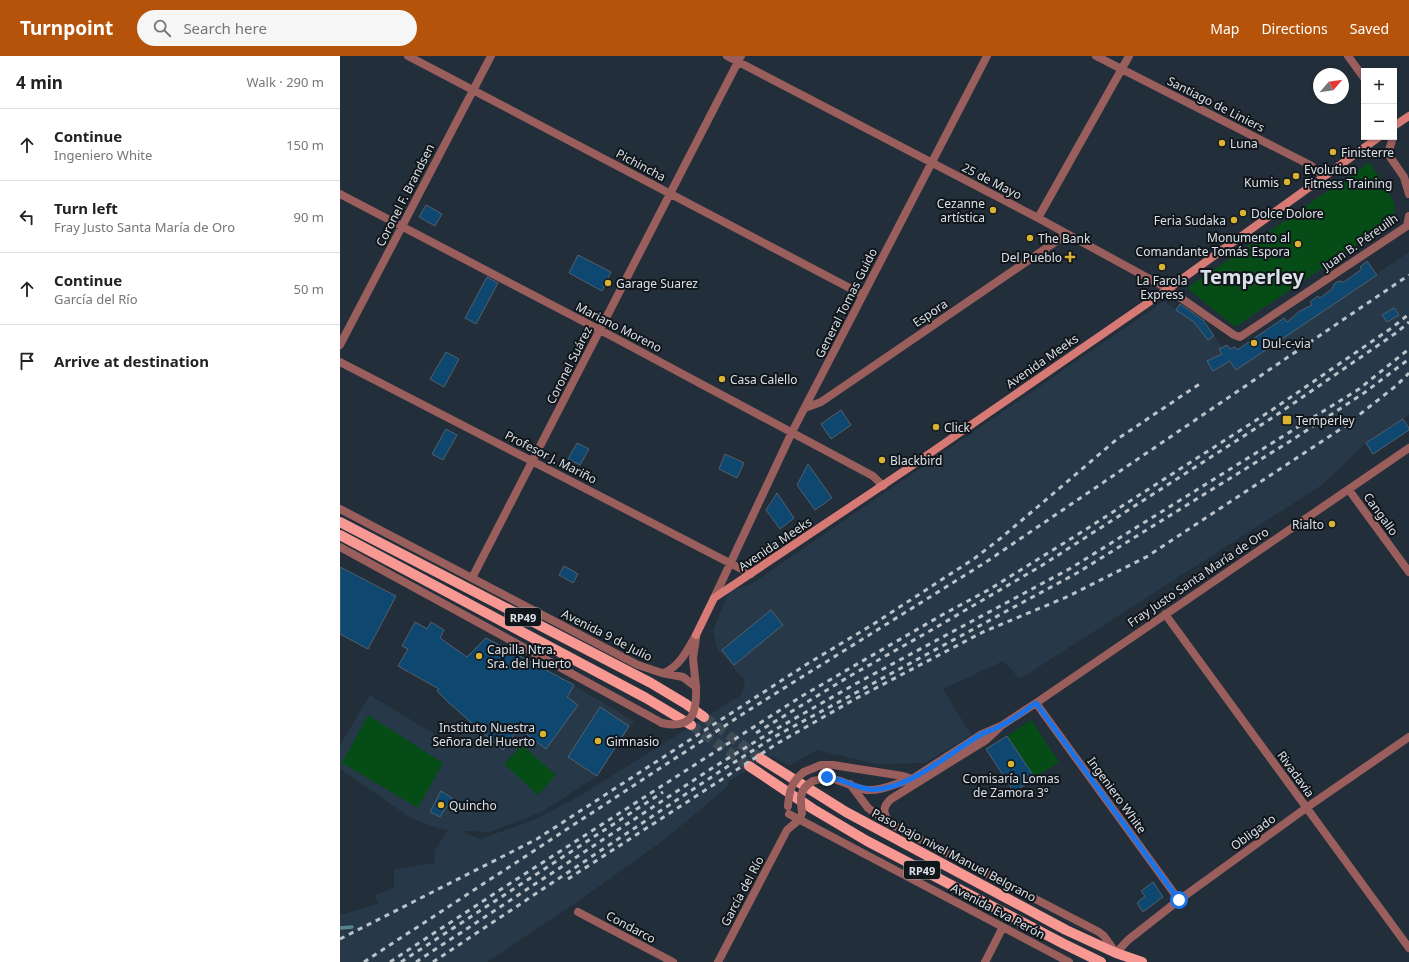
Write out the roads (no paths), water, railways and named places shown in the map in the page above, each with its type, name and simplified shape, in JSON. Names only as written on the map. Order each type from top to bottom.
[{"type":"main road","name":"RP49","points":[[340,522],[651,683],[686,704],[704,717]]},
{"type":"main road","name":"RP49","points":[[340,535],[646,698],[691,725]]},
{"type":"main road","name":"Paso bajo nivel Manuel Belgrano","points":[[760,758],[846,812],[1066,930],[1116,953],[1142,962]]},
{"type":"main road","name":"RP49","points":[[749,766],[813,809],[867,841],[1101,962]]},
{"type":"street","name":"Pichincha","points":[[408,56],[863,295]]},
{"type":"street","name":"Coronel F. Brandsen","points":[[340,345],[490,56]]},
{"type":"street","name":"25 de Mayo","points":[[727,56],[740,59],[932,164],[1038,218],[1168,289],[1234,335],[1240,337]]},
{"type":"street","name":"General Tomas Guido","points":[[714,598],[792,432],[987,56]]},
{"type":"street","name":"Santiago de Liniers","points":[[1096,56],[1310,165],[1324,176]]},
{"type":"street","points":[[1038,218],[1129,56]]},
{"type":"street","points":[[1348,56],[1361,74]]},
{"type":"street","name":"Coronel Suárez","points":[[472,578],[740,59]]},
{"type":"street","points":[[1397,123],[1409,116]]},
{"type":"street","name":"Avenida Meeks","points":[[714,598],[884,486],[1168,289],[1375,140]]},
{"type":"street","points":[[1392,140],[1388,154],[1404,177],[1409,194]]},
{"type":"street","name":"Mariano Moreno","points":[[340,194],[792,432],[873,476],[884,486]]},
{"type":"street","name":"Juan B. Péreuilh","points":[[1240,337],[1407,226],[1409,216]]},
{"type":"street","name":"Espora","points":[[805,408],[821,402],[1067,234]]},
{"type":"street","name":"Profesor J. Mariño","points":[[340,362],[751,574]]},
{"type":"street","name":"Fray Justo Santa María de Oro","points":[[889,823],[884,812],[886,803],[915,780],[980,735],[1001,726],[1036,703],[1409,448]]},
{"type":"street","name":"Cangallo","points":[[1349,490],[1409,572]]},
{"type":"street","name":"Avenida 9 de Julio","points":[[340,509],[638,665],[662,674],[683,677],[696,687]]},
{"type":"street","points":[[340,547],[662,723],[678,725],[690,718],[696,708],[696,687],[693,658],[696,635]]},
{"type":"street","points":[[662,674],[671,670],[676,665],[696,635],[714,598]]},
{"type":"street","name":"Rivadavia","points":[[1165,614],[1409,948]]},
{"type":"street","name":"Ingeniero White","points":[[1036,703],[1179,900]]},
{"type":"street","name":"Obligado","points":[[1116,953],[1128,940],[1179,900],[1306,808],[1409,737]]},
{"type":"street","name":"García del Río","points":[[787,830],[790,788],[794,781],[804,772],[821,766],[833,765],[903,776],[915,780]]},
{"type":"street","points":[[801,816],[800,796],[804,788],[813,780],[832,778],[868,790],[880,789],[915,780]]},
{"type":"street","points":[[850,784],[868,808],[889,823],[1099,932],[1104,936],[1116,953]]},
{"type":"street","name":"Avenida Eva Perón","points":[[788,810],[1003,928],[1069,962]]},
{"type":"street","name":"García del Río","points":[[718,962],[787,830],[801,816]]},
{"type":"street","name":"Condarco","points":[[578,912],[672,962]]},
{"type":"street","points":[[985,962],[1003,928]]},
{"type":"waterway","points":[[340,928],[352,927]]},
{"type":"tunnel","points":[[704,717],[760,758]]},
{"type":"tunnel","points":[[691,725],[749,766]]},
{"type":"railway","points":[[364,962],[749,710],[986,562],[1409,275]]},
{"type":"railway","points":[[390,962],[802,696],[990,589],[1077,535],[1272,410],[1393,327],[1409,314]]},
{"type":"railway","points":[[756,733],[850,676],[1041,566],[1275,416],[1396,333],[1409,322]]},
{"type":"railway","points":[[416,962],[714,767],[771,732],[857,683],[1071,568],[1359,389],[1409,349]]},
{"type":"railway","points":[[433,962],[774,737],[1077,573],[1292,440],[1364,393],[1409,359]]},
{"type":"railway","points":[[568,879],[778,743],[855,699],[983,632],[1069,596],[1148,556],[1345,426],[1397,385],[1409,373]]},
{"type":"railway","points":[[340,939],[537,839],[807,664],[872,625],[975,558],[1001,538],[1116,440],[1201,383]]},
{"type":"railway","points":[[401,962],[663,792]]},
{"type":"place","name":"Luna","points":[[1222,143]]},
{"type":"place","name":"Finisterre","points":[[1333,152]]},
{"type":"place","name":"Evolution Fitness Training","points":[[1296,176]]},
{"type":"place","name":"Kumis","points":[[1287,182]]},
{"type":"place","name":"Cezanne artística","points":[[993,210]]},
{"type":"place","name":"Dolce Dolore","points":[[1243,213]]},
{"type":"place","name":"Feria Sudaka","points":[[1234,220]]},
{"type":"place","name":"The Bank","points":[[1030,238]]},
{"type":"place","name":"Monumento al Comandante Tomás Espora","points":[[1298,244]]},
{"type":"place","name":"Del Pueblo","points":[[1070,257]]},
{"type":"place","name":"La Farola Express","points":[[1162,267]]},
{"type":"place","name":"Garage Suarez","points":[[608,283]]},
{"type":"place","name":"Dul-c-via","points":[[1254,343]]},
{"type":"place","name":"Casa Calello","points":[[722,379]]},
{"type":"place","name":"Temperley","points":[[1287,420]]},
{"type":"place","name":"Click","points":[[936,427]]},
{"type":"place","name":"Blackbird","points":[[882,460]]},
{"type":"place","name":"Rialto","points":[[1332,524]]},
{"type":"place","name":"Capilla Ntra. Sra. del Huerto","points":[[479,656]]},
{"type":"place","name":"Instituto Nuestra Señora del Huerto","points":[[543,734]]},
{"type":"place","name":"Gimnasio","points":[[598,741]]},
{"type":"place","name":"Comisaría Lomas de Zamora 3°","points":[[1011,764]]},
{"type":"place","name":"Quincho","points":[[441,805]]},
{"type":"district","name":"Temperley","points":[[1252,276]]}]
